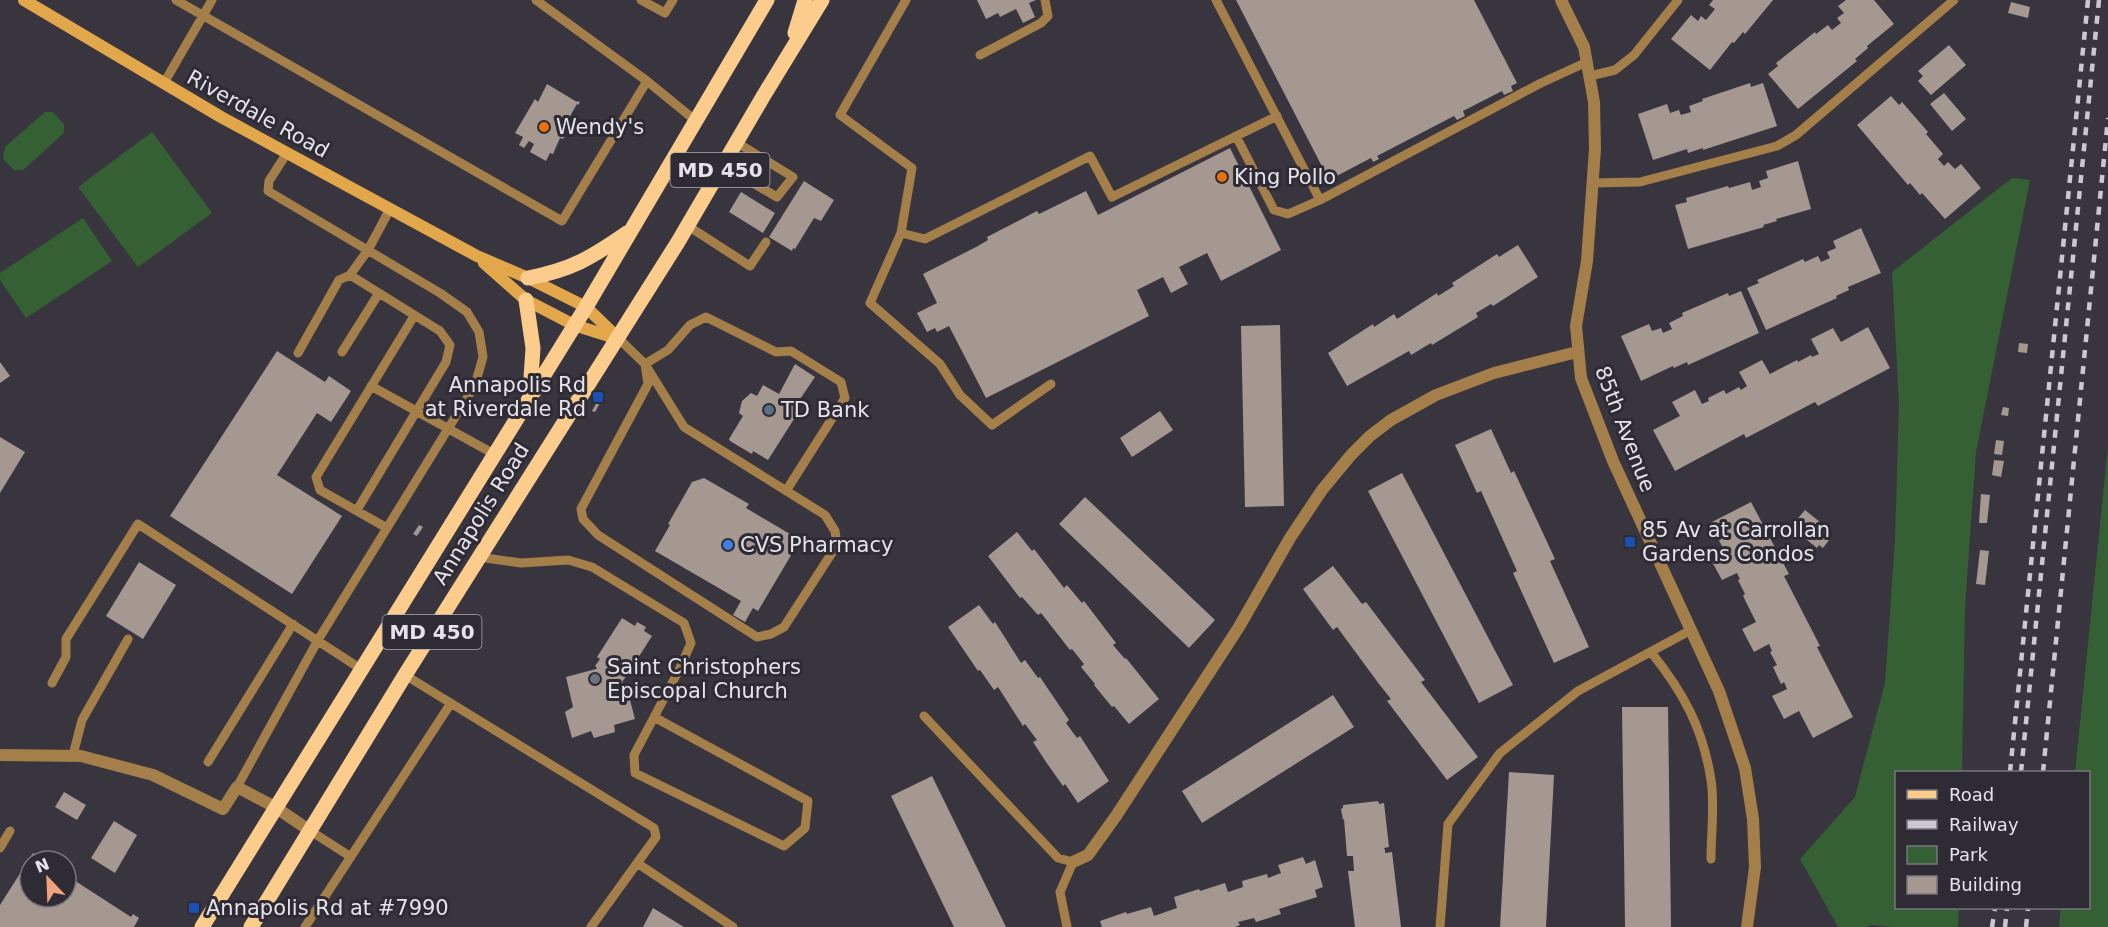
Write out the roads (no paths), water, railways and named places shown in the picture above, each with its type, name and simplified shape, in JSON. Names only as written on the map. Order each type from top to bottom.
[{"type":"main road","name":"Riverdale Road","points":[[24,0],[287,153],[477,256],[586,307],[618,338]]},
{"type":"main road","name":"Annapolis Road","points":[[202,927],[586,307],[767,0]]},
{"type":"main road","points":[[789,53],[805,0]]},
{"type":"main road","name":"Annapolis Road","points":[[251,927],[405,675],[688,226],[822,0]]},
{"type":"main road","points":[[528,278],[577,265],[632,230]]},
{"type":"main road","name":"Riverdale Road","points":[[477,256],[526,300],[574,325],[618,338]]},
{"type":"main road","points":[[526,300],[532,348],[530,397]]},
{"type":"street","name":"85th Avenue","points":[[1562,0],[1584,47],[1594,102],[1595,124],[1587,261],[1575,326],[1581,378],[1605,442],[1719,691],[1745,768],[1753,819],[1755,867],[1747,927]]},
{"type":"street","points":[[1073,862],[1088,855],[1116,816],[1239,627],[1290,538],[1322,490],[1351,455],[1391,420],[1436,395],[1494,373],[1577,352]]},
{"type":"street","points":[[0,755],[73,755],[153,776],[223,809],[237,787],[275,807],[309,830]]},
{"type":"lane","points":[[176,0],[562,221],[647,81]]},
{"type":"lane","points":[[164,83],[212,0]]},
{"type":"lane","points":[[536,0],[647,81],[696,121]]},
{"type":"lane","points":[[641,0],[665,13],[673,0]]},
{"type":"lane","points":[[906,0],[840,115],[912,168],[901,233],[870,303],[940,364],[960,396],[992,424],[1051,384]]},
{"type":"lane","points":[[980,56],[1041,23],[1048,16],[1045,0]]},
{"type":"lane","points":[[1216,0],[1320,200]]},
{"type":"lane","points":[[1590,76],[1615,70],[1634,55],[1678,0]]},
{"type":"lane","points":[[1592,183],[1640,182],[1778,147],[1796,135],[1954,0]]},
{"type":"lane","points":[[1236,136],[1274,210],[1288,214],[1320,200],[1541,83],[1587,62]]},
{"type":"lane","points":[[901,233],[925,239],[1090,156],[1112,197],[1277,116]]},
{"type":"lane","points":[[736,142],[793,177],[777,197],[746,179],[760,157]]},
{"type":"lane","points":[[237,787],[318,640],[475,385],[483,357],[479,332],[467,312],[440,293],[268,191],[269,181],[287,153]]},
{"type":"lane","points":[[298,353],[339,280],[350,275],[368,250],[390,209]]},
{"type":"lane","points":[[688,226],[750,266],[766,242]]},
{"type":"lane","points":[[350,275],[440,331],[450,345],[446,362],[357,510]]},
{"type":"lane","points":[[342,352],[379,293]]},
{"type":"lane","points":[[387,528],[320,490],[316,477],[414,316]]},
{"type":"lane","points":[[645,364],[668,350],[690,326],[706,317],[776,351],[791,351],[841,382],[844,398],[786,491]]},
{"type":"lane","points":[[618,338],[645,364],[684,427],[825,515],[835,531],[837,545],[784,627],[771,634],[757,638],[598,536],[583,519],[581,509],[648,384],[645,364]]},
{"type":"lane","points":[[371,386],[495,454]]},
{"type":"lane","points":[[52,683],[66,657],[66,639],[138,524],[361,669]]},
{"type":"lane","points":[[479,557],[521,563],[568,560],[592,567],[684,623],[691,643],[634,755],[635,773],[784,846],[805,828],[808,801],[654,717]]},
{"type":"lane","points":[[208,762],[292,624]]},
{"type":"lane","points":[[1440,927],[1448,824],[1500,753],[1578,691],[1691,630]]},
{"type":"lane","points":[[73,755],[82,720],[128,639]]},
{"type":"lane","points":[[1651,652],[1674,681],[1689,708],[1704,749],[1711,782],[1711,859]]},
{"type":"lane","points":[[405,675],[654,828],[656,837],[591,927]]},
{"type":"lane","points":[[305,927],[451,703]]},
{"type":"lane","points":[[924,716],[1058,858],[1073,862],[1060,892],[1067,927]]},
{"type":"lane","points":[[309,830],[351,857]]},
{"type":"lane","points":[[0,848],[10,831]]},
{"type":"lane","points":[[637,863],[733,927]]},
{"type":"railway","points":[[2010,771],[2088,0]]},
{"type":"railway","points":[[2021,771],[2099,0]]},
{"type":"railway","points":[[2043,771],[2108,118]]},
{"type":"railway","points":[[1992,927],[1995,909]]},
{"type":"railway","points":[[2005,927],[2007,909]]},
{"type":"railway","points":[[2026,927],[2028,909]]},
{"type":"place","name":"Wendy's","points":[[544,127]]},
{"type":"place","name":"King Pollo","points":[[1222,177]]},
{"type":"place","name":"Annapolis Rd at Riverdale Rd","points":[[598,397]]},
{"type":"place","name":"TD Bank","points":[[769,410]]},
{"type":"place","name":"85 Av at Carrollan Gardens Condos","points":[[1630,542]]},
{"type":"place","name":"CVS Pharmacy","points":[[728,545]]},
{"type":"place","name":"Saint Christophers Episcopal Church","points":[[595,679]]},
{"type":"place","name":"Annapolis Rd at #7990","points":[[194,908]]}]
